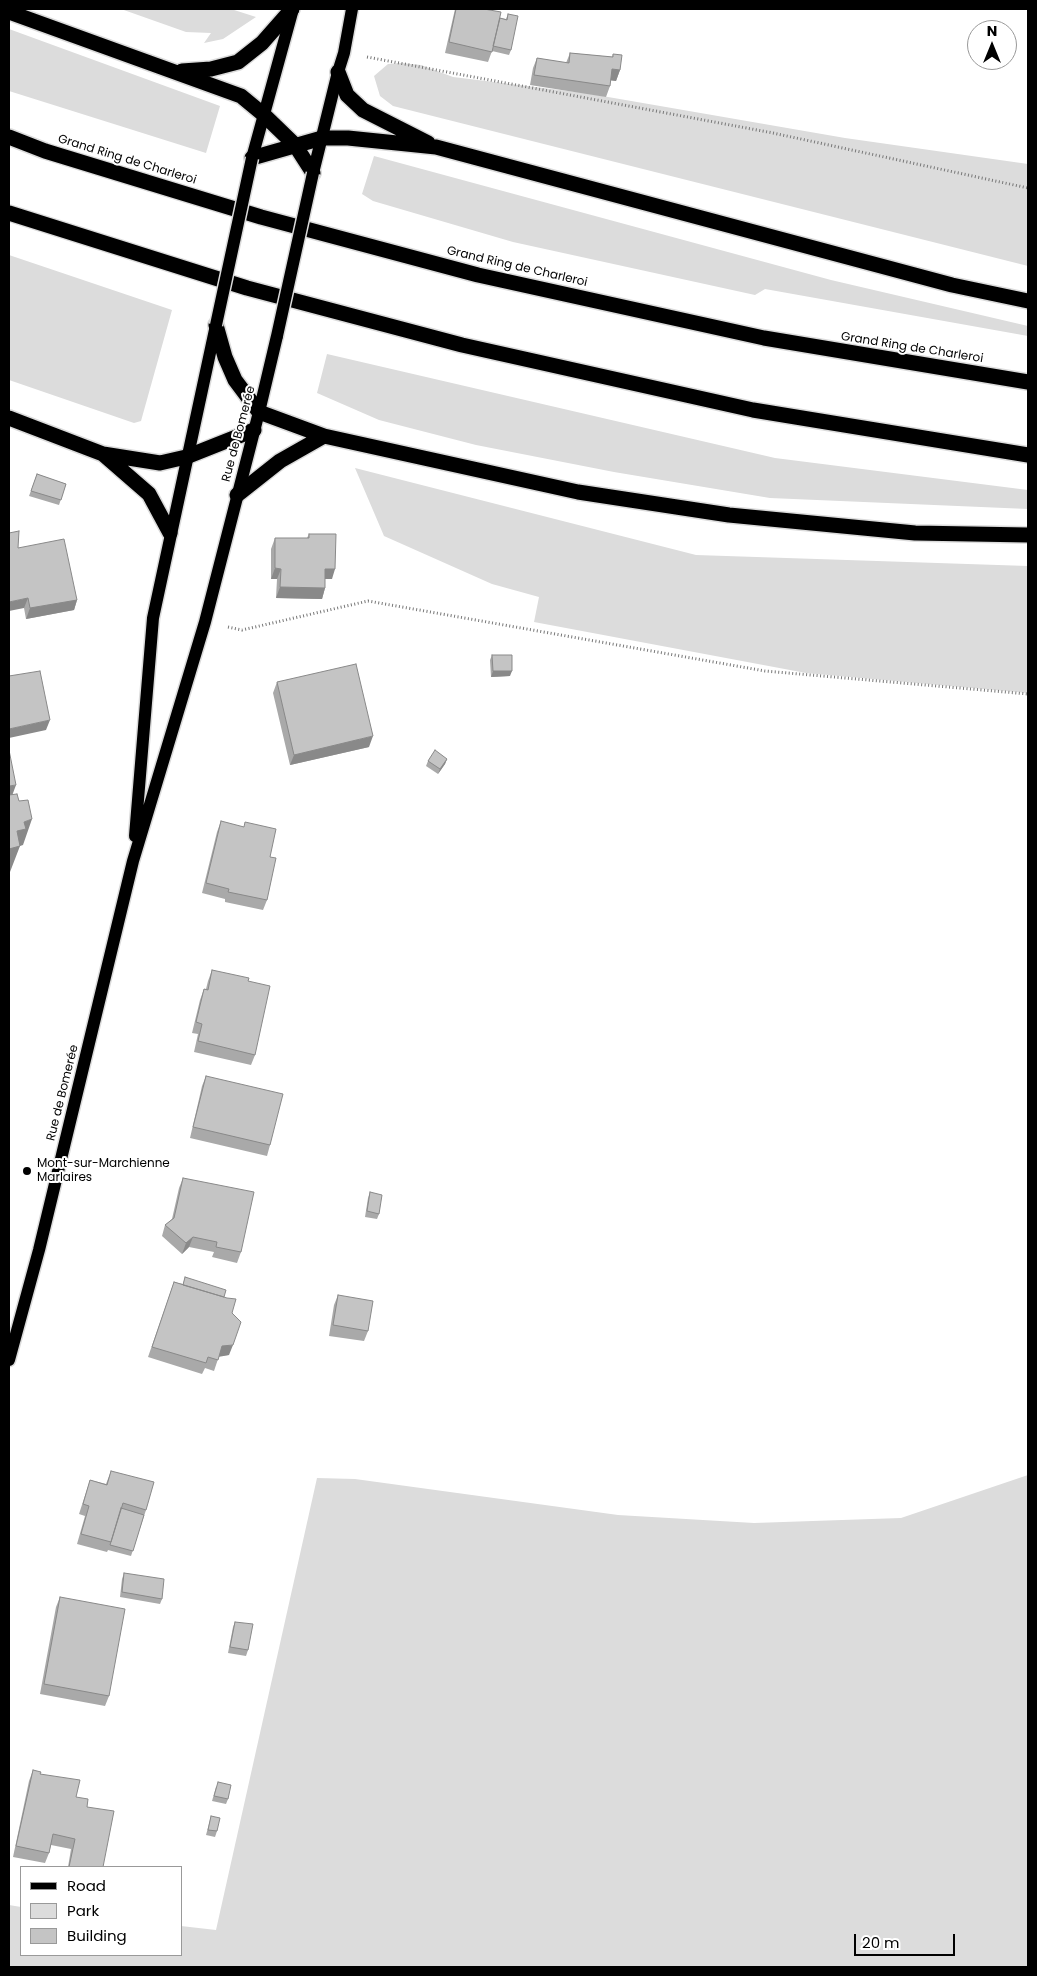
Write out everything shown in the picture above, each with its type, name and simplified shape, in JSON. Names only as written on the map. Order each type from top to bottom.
[{"type":"highway","points":[[174,72],[211,70],[238,62],[262,42],[293,9]]},
{"type":"highway","points":[[9,12],[241,96],[295,145],[313,173]]},
{"type":"highway","points":[[338,72],[347,95],[363,110],[436,147]]},
{"type":"highway","name":"Grand Ring de Charleroi","points":[[9,137],[45,151],[261,217],[478,275],[764,338],[1028,382]]},
{"type":"highway","points":[[252,158],[322,138],[348,138],[436,147],[952,286],[1028,302]]},
{"type":"highway","points":[[9,213],[246,288],[462,345],[753,410],[1028,456]]},
{"type":"highway","points":[[216,325],[225,357],[235,380],[260,412],[324,436],[578,492],[730,515],[915,533],[1028,535]]},
{"type":"highway","points":[[9,418],[103,454],[160,463],[186,457],[254,430]]},
{"type":"highway","points":[[237,495],[280,460],[324,436]]},
{"type":"highway","points":[[103,454],[149,494],[170,534]]},
{"type":"main road","name":"Rue de Bomerée","points":[[133,860],[153,618],[186,457],[252,158],[293,9]]},
{"type":"main road","name":"Rue de Bomerée","points":[[9,1360],[42,1240],[133,860],[205,622],[260,412],[313,173],[344,53],[352,9]]},
{"type":"path","points":[[344,53],[773,133],[1028,188]]},
{"type":"path","points":[[242,630],[368,601],[765,672],[1028,694]]},
{"type":"green space","points":[[121,9],[231,9],[256,17],[223,39],[204,43],[211,33],[186,32]]},
{"type":"green space","points":[[9,29],[220,106],[206,153],[9,91]]},
{"type":"green space","points":[[388,64],[421,65],[453,77],[585,93],[845,138],[1028,164],[1028,266],[393,106],[380,96],[374,76]]},
{"type":"green space","points":[[374,156],[831,280],[1028,326],[1028,336],[765,289],[755,295],[513,242],[373,201],[362,194]]},
{"type":"green space","points":[[9,255],[172,310],[141,421],[134,423],[9,380]]},
{"type":"green space","points":[[327,354],[775,458],[1028,490],[1028,509],[770,498],[614,472],[476,445],[379,420],[317,393]]},
{"type":"green space","points":[[355,468],[696,555],[1028,566],[1028,693],[806,673],[534,622],[539,597],[492,584],[384,536]]},
{"type":"green space","points":[[1028,1475],[1028,1967],[9,1967],[9,1905],[20,1907],[20,1956],[182,1956],[182,1926],[216,1930],[317,1478],[355,1479],[618,1515],[754,1523],[901,1518]]},
{"type":"building","points":[[456,9],[484,9],[501,12],[492,52],[449,42]]},
{"type":"building","points":[[508,14],[518,16],[511,50],[493,46],[500,18],[507,20]]},
{"type":"building","points":[[570,53],[613,57],[613,54],[622,55],[620,70],[612,69],[610,86],[534,75],[537,58],[569,63]]},
{"type":"building","points":[[37,474],[66,484],[61,500],[31,491]]},
{"type":"building","points":[[19,531],[18,548],[64,539],[77,600],[30,608],[28,598],[9,602],[9,533]]},
{"type":"building","points":[[309,534],[336,534],[335,569],[325,569],[325,588],[280,587],[281,569],[275,568],[275,538],[309,538]]},
{"type":"building","points":[[492,655],[512,655],[512,671],[493,671]]},
{"type":"building","points":[[356,664],[373,736],[294,755],[277,682]]},
{"type":"building","points":[[40,671],[50,720],[9,729],[9,676]]},
{"type":"building","points":[[9,750],[16,785],[9,786]]},
{"type":"building","points":[[435,750],[447,759],[440,769],[428,761]]},
{"type":"building","points":[[17,794],[19,801],[28,800],[32,819],[24,822],[26,829],[17,831],[20,846],[9,849],[9,795]]},
{"type":"building","points":[[221,821],[244,827],[245,822],[276,829],[270,857],[276,858],[267,900],[228,892],[229,889],[206,883]]},
{"type":"building","points":[[212,970],[249,978],[248,981],[270,986],[255,1055],[198,1041],[202,1024],[196,1022],[204,989],[208,990]]},
{"type":"building","points":[[206,1076],[283,1094],[270,1145],[193,1127]]},
{"type":"building","points":[[183,1178],[254,1192],[241,1252],[216,1247],[217,1242],[193,1237],[186,1243],[165,1225],[174,1218]]},
{"type":"building","points":[[370,1192],[382,1195],[379,1214],[367,1211]]},
{"type":"building","points":[[185,1277],[226,1290],[224,1297],[183,1285]]},
{"type":"building","points":[[174,1282],[236,1299],[232,1313],[241,1322],[233,1345],[222,1346],[218,1360],[208,1357],[206,1363],[152,1347]]},
{"type":"building","points":[[338,1295],[373,1301],[368,1331],[333,1325]]},
{"type":"building","points":[[111,1471],[154,1482],[146,1510],[123,1503],[111,1542],[81,1534],[89,1506],[83,1504],[90,1480],[107,1485]]},
{"type":"building","points":[[121,1508],[144,1515],[133,1551],[110,1545]]},
{"type":"building","points":[[124,1573],[164,1579],[162,1599],[122,1592]]},
{"type":"building","points":[[60,1597],[125,1609],[109,1696],[44,1684]]},
{"type":"building","points":[[235,1622],[253,1624],[248,1650],[230,1647]]},
{"type":"building","points":[[33,1770],[41,1772],[40,1774],[80,1780],[76,1797],[88,1799],[87,1807],[114,1811],[103,1866],[69,1866],[75,1839],[53,1834],[49,1853],[16,1846]]},
{"type":"building","points":[[218,1782],[231,1785],[228,1799],[214,1796]]},
{"type":"building","points":[[211,1816],[220,1818],[217,1831],[208,1830]]},
{"type":"place","name":"Mont-sur-Marchienne Marlaires","points":[[27,1171]]}]
